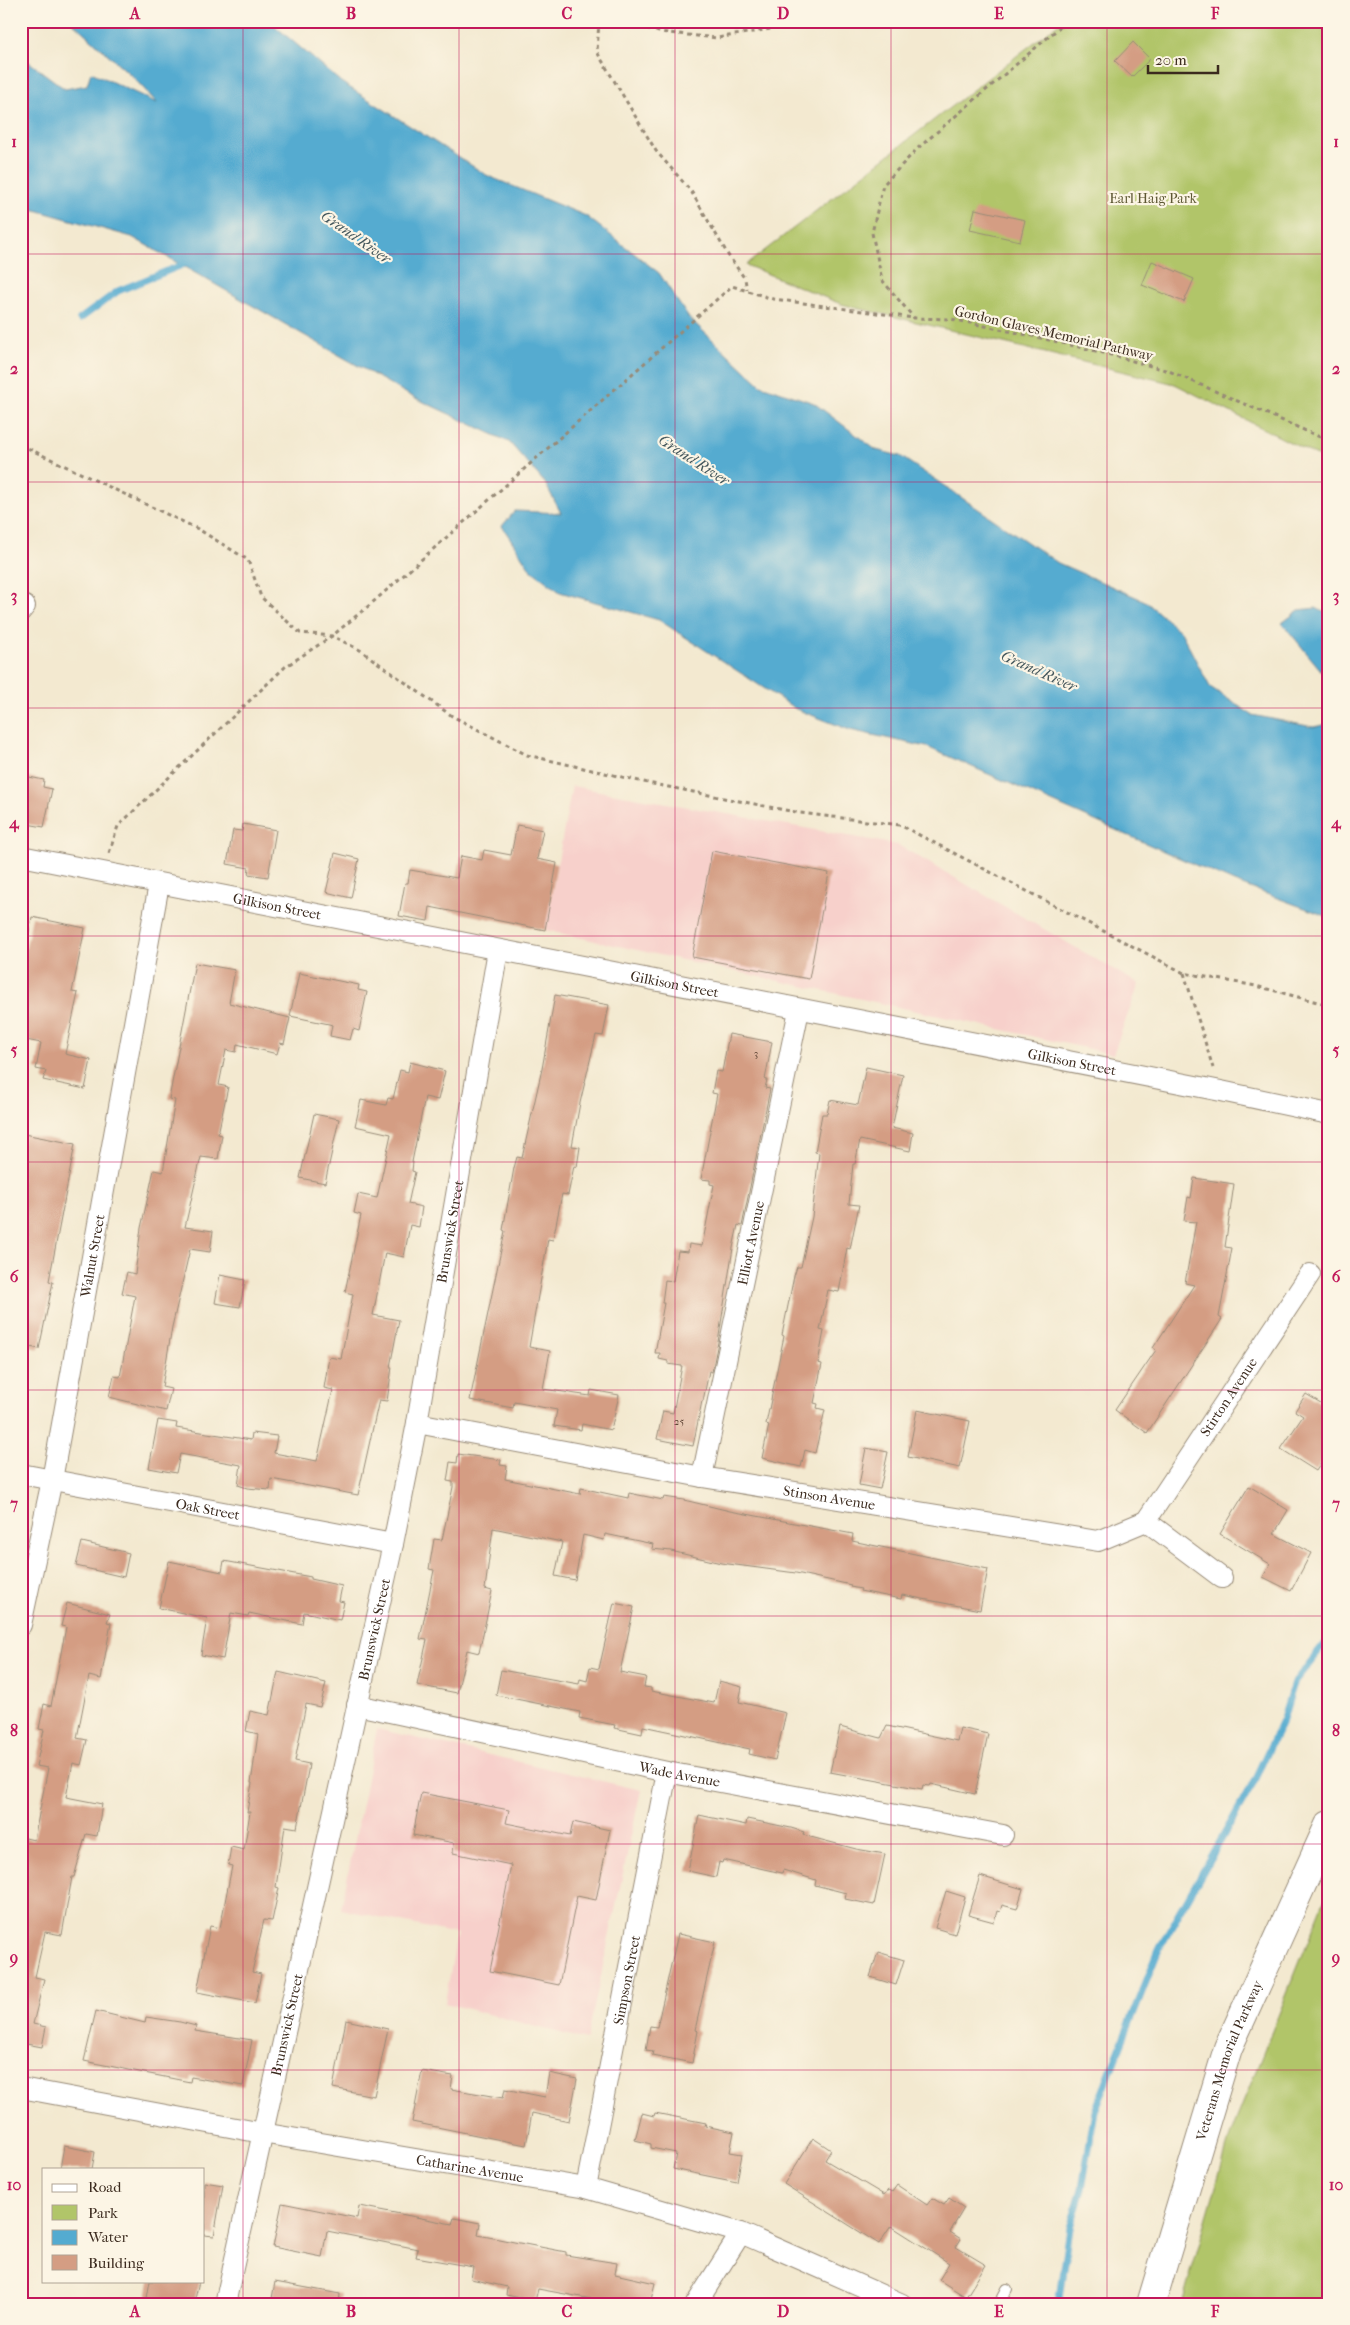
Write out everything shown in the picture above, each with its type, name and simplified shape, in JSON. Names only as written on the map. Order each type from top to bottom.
[{"type":"main road","name":"Veterans Memorial Parkway","points":[[1151,2304],[1228,2048],[1329,1825]]},
{"type":"street","name":"Gilkison Street","points":[[21,856],[1329,1114]]},
{"type":"street","name":"Walnut Street","points":[[21,1625],[52,1480],[160,884]]},
{"type":"street","name":"Brunswick Street","points":[[225,2304],[393,1544],[417,1424],[498,950]]},
{"type":"street","name":"Elliott Avenue","points":[[702,1477],[799,1010]]},
{"type":"street","name":"Stirton Avenue","points":[[1146,1521],[1310,1274]]},
{"type":"street","name":"Stinson Avenue","points":[[417,1424],[702,1477],[1098,1541],[1146,1521]]},
{"type":"street","name":"Oak Street","points":[[21,1474],[393,1544]]},
{"type":"street","points":[[1146,1521],[1222,1578]]},
{"type":"street","name":"Wade Avenue","points":[[357,1705],[667,1772],[1003,1835]]},
{"type":"street","name":"Simpson Street","points":[[586,2188],[667,1772]]},
{"type":"street","name":"Catharine Avenue","points":[[21,2088],[262,2133],[586,2188],[741,2233],[902,2304]]},
{"type":"street","points":[[696,2304],[741,2233]]},
{"type":"lane","points":[[999,2304],[1006,2289]]},
{"type":"path","points":[[118,826],[285,667],[332,636],[372,603],[711,306],[711,302],[732,286],[747,290],[745,279],[728,255],[691,191],[656,151],[597,52],[599,21]]},
{"type":"path","points":[[625,21],[659,32],[717,38],[818,21]]},
{"type":"path","points":[[638,26],[644,21]]},
{"type":"path","points":[[914,318],[882,280],[872,232],[883,185],[917,149],[1067,21]]},
{"type":"path","name":"Gordon Glaves Memorial Pathway","points":[[747,290],[773,299],[914,318],[950,319],[1100,352],[1169,372],[1329,440]]},
{"type":"path","points":[[21,445],[198,530],[248,560],[261,597],[300,633],[332,636],[360,650],[452,716],[526,755],[648,783],[800,813],[900,825],[1184,972],[1256,986],[1329,1006]]},
{"type":"path","points":[[1184,972],[1220,1091]]},
{"type":"shaded area","points":[[572,786],[898,845],[1139,984],[1113,1054],[545,930]]},
{"type":"shaded area","points":[[377,1729],[641,1790],[587,2040],[445,2003],[457,1934],[341,1909]]},
{"type":"green space","name":"Earl Haig Park","points":[[1062,21],[1329,21],[1329,462],[1175,384],[841,304],[746,265]]},
{"type":"green space","points":[[1329,1889],[1329,2304],[1182,2304],[1231,2133]]},
{"type":"water","name":"Grand River","points":[[71,21],[269,21],[341,82],[488,176],[586,216],[659,273],[688,317],[761,385],[814,403],[876,450],[900,456],[1058,563],[1145,601],[1181,632],[1210,687],[1252,715],[1313,727],[1329,724],[1329,917],[1234,882],[927,747],[850,730],[796,709],[659,620],[560,592],[531,570],[502,526],[515,511],[561,513],[545,483],[509,442],[411,396],[132,237],[21,206],[21,56],[65,89],[87,85],[91,72],[157,103],[133,77]]},
{"type":"water","points":[[1316,608],[1329,615],[1329,680],[1282,623],[1299,610]]},
{"type":"building","points":[[1133,42],[1150,59],[1132,77],[1115,61]]},
{"type":"building","points":[[975,209],[1025,220],[1020,241],[970,230]]},
{"type":"building","points":[[1152,261],[1194,279],[1184,302],[1142,285]]},
{"type":"building","points":[[24,776],[44,780],[43,787],[52,789],[44,827],[21,823],[21,789]]},
{"type":"building","points":[[243,824],[276,830],[268,877],[248,874],[249,868],[227,864],[233,830],[242,831]]},
{"type":"building","points":[[517,825],[543,830],[537,859],[557,863],[545,930],[430,907],[428,921],[399,916],[405,883],[408,883],[410,870],[457,878],[461,856],[482,860],[484,850],[511,855]]},
{"type":"building","points":[[712,851],[829,873],[809,979],[692,957]]},
{"type":"building","points":[[335,853],[359,859],[351,898],[326,892]]},
{"type":"building","points":[[32,917],[85,928],[72,992],[78,993],[65,1054],[91,1060],[85,1089],[43,1080],[46,1071],[36,1069],[41,1043],[21,1039],[21,996],[26,975],[21,974],[21,972]]},
{"type":"building","points":[[195,963],[235,970],[229,1003],[290,1018],[284,1044],[280,1043],[277,1054],[237,1044],[236,1052],[226,1050],[219,1085],[228,1087],[218,1134],[222,1135],[218,1159],[201,1157],[185,1227],[213,1231],[210,1252],[190,1249],[172,1327],[162,1387],[171,1389],[166,1411],[109,1397],[114,1376],[120,1377],[135,1296],[122,1293],[127,1272],[135,1274],[141,1228],[154,1170],[163,1172],[175,1100],[169,1099]]},
{"type":"building","points":[[299,973],[359,985],[358,990],[367,992],[359,1031],[353,1029],[350,1040],[330,1036],[332,1025],[290,1016]]},
{"type":"building","points":[[555,995],[609,1005],[603,1036],[596,1035],[580,1103],[572,1146],[580,1147],[577,1167],[574,1166],[568,1195],[562,1194],[553,1240],[548,1239],[529,1347],[550,1351],[543,1389],[590,1396],[591,1390],[619,1395],[611,1430],[582,1424],[581,1430],[554,1426],[557,1410],[514,1402],[513,1408],[470,1400],[505,1231],[503,1230],[514,1168],[517,1157],[522,1158],[542,1069]]},
{"type":"building","points":[[729,1034],[772,1042],[765,1080],[767,1080],[765,1088],[770,1089],[742,1226],[738,1225],[733,1248],[712,1372],[709,1371],[693,1446],[657,1439],[663,1411],[673,1413],[682,1366],[668,1364],[668,1361],[659,1359],[660,1353],[655,1353],[664,1303],[662,1303],[665,1280],[673,1281],[678,1251],[688,1252],[689,1244],[702,1246],[714,1185],[710,1184],[710,1180],[701,1179],[717,1094],[712,1093],[716,1071],[722,1072]]},
{"type":"building","points":[[410,1062],[445,1071],[438,1100],[425,1097],[412,1162],[412,1171],[415,1172],[408,1204],[422,1207],[419,1227],[410,1225],[404,1257],[385,1253],[373,1315],[399,1320],[390,1367],[392,1367],[387,1401],[379,1400],[358,1495],[271,1479],[270,1490],[247,1488],[238,1485],[241,1465],[180,1454],[176,1473],[149,1468],[158,1420],[177,1423],[176,1428],[251,1440],[252,1433],[277,1436],[274,1453],[317,1461],[333,1390],[324,1388],[329,1357],[341,1359],[353,1294],[345,1292],[361,1215],[354,1213],[358,1194],[377,1198],[391,1134],[355,1126],[361,1100],[386,1105],[388,1098],[393,1099],[400,1070],[408,1072]]},
{"type":"building","points":[[866,1067],[903,1075],[892,1128],[913,1133],[910,1151],[860,1140],[855,1164],[853,1164],[849,1204],[859,1205],[850,1249],[847,1248],[839,1292],[828,1290],[820,1330],[824,1331],[818,1363],[822,1364],[814,1403],[818,1404],[817,1408],[825,1410],[815,1453],[805,1450],[801,1467],[762,1458],[769,1425],[766,1424],[794,1276],[797,1267],[801,1267],[812,1217],[819,1153],[815,1152],[822,1114],[827,1114],[830,1100],[858,1105]]},
{"type":"building","points":[[314,1114],[339,1119],[325,1183],[300,1178]]},
{"type":"building","points":[[24,1134],[75,1144],[49,1281],[53,1282],[39,1349],[21,1345],[21,1151]]},
{"type":"building","points":[[1194,1178],[1234,1184],[1225,1247],[1232,1248],[1219,1317],[1222,1319],[1147,1433],[1115,1410],[1156,1350],[1153,1348],[1194,1285],[1185,1283],[1196,1222],[1184,1221],[1188,1197],[1191,1198]]},
{"type":"building","points":[[220,1275],[245,1280],[240,1307],[215,1303]]},
{"type":"building","points":[[1306,1394],[1329,1408],[1329,1451],[1316,1471],[1281,1449],[1303,1416],[1295,1411]]},
{"type":"building","points":[[917,1410],[970,1421],[960,1468],[908,1457]]},
{"type":"building","points":[[866,1448],[888,1452],[880,1489],[859,1485]]},
{"type":"building","points":[[458,1454],[501,1460],[500,1465],[507,1466],[505,1479],[580,1494],[581,1488],[628,1498],[629,1493],[663,1500],[664,1497],[684,1500],[730,1511],[853,1534],[852,1541],[988,1569],[980,1610],[902,1595],[901,1599],[860,1591],[861,1589],[850,1587],[851,1585],[796,1573],[721,1563],[671,1551],[652,1549],[653,1544],[605,1534],[604,1540],[583,1535],[575,1580],[555,1576],[562,1542],[493,1528],[485,1589],[492,1591],[479,1653],[467,1650],[457,1693],[417,1685],[427,1640],[420,1639],[434,1570],[429,1569],[434,1539],[442,1540],[453,1487],[453,1482],[447,1481],[450,1462],[457,1463]]},
{"type":"building","points":[[1249,1486],[1288,1510],[1274,1534],[1311,1553],[1291,1591],[1263,1577],[1270,1564],[1220,1534]]},
{"type":"building","points":[[82,1542],[129,1553],[124,1577],[76,1566]]},
{"type":"building","points":[[169,1561],[222,1572],[224,1561],[311,1577],[311,1579],[342,1586],[339,1601],[344,1602],[340,1620],[304,1612],[302,1624],[249,1613],[248,1616],[231,1613],[223,1659],[201,1655],[207,1618],[159,1608]]},
{"type":"building","points":[[67,1603],[110,1614],[107,1622],[111,1623],[101,1679],[89,1676],[77,1738],[87,1740],[81,1765],[73,1763],[66,1797],[102,1804],[97,1836],[86,1834],[74,1877],[72,1877],[62,1935],[45,1932],[35,1977],[44,1979],[33,2024],[46,2027],[42,2047],[21,2043],[21,1837],[34,1840],[48,1768],[36,1766],[44,1730],[39,1729],[44,1704],[51,1706],[66,1627],[61,1626]]},
{"type":"building","points":[[614,1603],[634,1607],[620,1672],[646,1677],[644,1687],[651,1688],[651,1691],[714,1703],[719,1681],[742,1687],[739,1702],[786,1713],[775,1760],[749,1754],[750,1749],[643,1726],[642,1734],[614,1728],[615,1725],[579,1718],[580,1712],[496,1695],[501,1670],[579,1684],[580,1679],[587,1681],[590,1667],[599,1669]]},
{"type":"building","points":[[278,1672],[326,1683],[320,1707],[306,1704],[295,1761],[309,1764],[308,1771],[297,1828],[285,1826],[276,1887],[279,1888],[272,1921],[264,1920],[252,1972],[261,1974],[255,2003],[197,1992],[210,1926],[220,1928],[232,1866],[228,1865],[231,1847],[244,1850],[250,1812],[247,1812],[258,1734],[246,1731],[250,1711],[269,1715]]},
{"type":"building","points":[[887,1726],[957,1741],[960,1728],[988,1734],[975,1794],[931,1784],[930,1786],[923,1785],[922,1789],[830,1772],[840,1727],[881,1738]]},
{"type":"building","points":[[421,1793],[509,1810],[506,1823],[570,1836],[573,1822],[610,1830],[596,1900],[577,1896],[559,1985],[490,1971],[511,1865],[453,1853],[454,1843],[413,1835]]},
{"type":"building","points":[[699,1815],[746,1825],[747,1819],[791,1828],[804,1832],[803,1835],[856,1849],[885,1854],[874,1905],[845,1899],[846,1893],[815,1885],[816,1880],[783,1870],[782,1873],[723,1860],[722,1863],[719,1862],[716,1877],[688,1871]]},
{"type":"building","points":[[980,1876],[1023,1889],[1017,1909],[1002,1905],[1000,1912],[997,1911],[994,1922],[968,1915]]},
{"type":"building","points":[[946,1891],[965,1897],[955,1934],[935,1928]]},
{"type":"building","points":[[678,1934],[715,1942],[695,2030],[698,2031],[692,2063],[652,2055],[653,2051],[646,2050],[650,2026],[657,2027]]},
{"type":"building","points":[[878,1952],[904,1960],[896,1985],[870,1977]]},
{"type":"building","points":[[96,2011],[145,2023],[146,2017],[180,2022],[196,2026],[195,2031],[252,2040],[243,2086],[191,2077],[190,2082],[84,2061]]},
{"type":"building","points":[[346,2020],[388,2029],[374,2096],[333,2088]]},
{"type":"building","points":[[422,2071],[453,2076],[451,2089],[503,2098],[505,2089],[545,2097],[549,2073],[577,2079],[569,2121],[532,2113],[526,2145],[412,2122]]},
{"type":"building","points":[[642,2113],[654,2116],[655,2113],[706,2123],[705,2126],[734,2132],[730,2152],[742,2154],[737,2182],[673,2169],[676,2153],[651,2148],[651,2144],[635,2140]]},
{"type":"building","points":[[813,2138],[831,2150],[825,2160],[884,2195],[888,2190],[892,2192],[897,2185],[927,2205],[932,2198],[944,2205],[949,2198],[964,2208],[950,2232],[961,2239],[956,2247],[986,2265],[966,2297],[939,2280],[949,2263],[891,2226],[879,2244],[784,2184]]},
{"type":"building","points":[[64,2146],[95,2152],[92,2168],[60,2168]]},
{"type":"building","points":[[205,2182],[223,2185],[214,2236],[205,2235]]},
{"type":"building","points":[[282,2203],[357,2218],[359,2206],[452,2224],[454,2218],[480,2223],[478,2235],[566,2252],[566,2255],[617,2263],[615,2274],[655,2283],[650,2304],[619,2304],[538,2289],[535,2301],[506,2295],[507,2287],[471,2279],[473,2267],[416,2257],[418,2249],[327,2231],[322,2257],[273,2247]]},
{"type":"building","points":[[150,2282],[199,2282],[194,2304],[172,2304],[147,2298]]},
{"type":"building","points":[[275,2282],[340,2294],[339,2304],[271,2304]]},
{"type":"waterway","points":[[80,319],[118,291],[182,265]]},
{"type":"waterway","points":[[1059,2304],[1070,2228],[1082,2189],[1095,2111],[1159,1949],[1251,1787],[1283,1719],[1294,1683],[1329,1639]]}]
